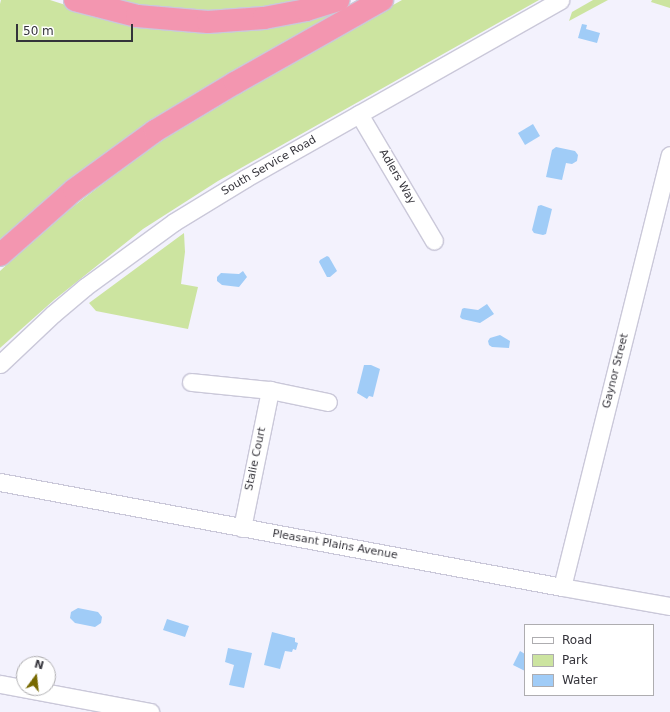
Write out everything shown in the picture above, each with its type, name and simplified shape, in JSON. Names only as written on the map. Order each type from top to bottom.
[{"type":"highway","points":[[76,0],[137,16],[208,22],[264,18],[306,10],[340,0]]},
{"type":"highway","points":[[0,255],[74,190],[155,131],[235,83],[382,0]]},
{"type":"street","name":"South Service Road","points":[[0,364],[53,314],[80,292],[150,239],[205,203],[560,0]]},
{"type":"street","name":"Adlers Way","points":[[359,114],[434,241]]},
{"type":"street","name":"Gaynor Street","points":[[562,587],[670,155]]},
{"type":"street","points":[[191,382],[270,390],[328,402]]},
{"type":"street","name":"Stalie Court","points":[[242,528],[270,390]]},
{"type":"street","name":"Pleasant Plains Avenue","points":[[0,482],[670,606]]},
{"type":"street","points":[[0,684],[74,705],[150,712]]},
{"type":"green space","points":[[1,0],[50,0],[75,8],[318,14],[355,4],[0,244]]},
{"type":"green space","points":[[101,0],[313,0],[283,7],[198,14]]},
{"type":"green space","points":[[402,0],[539,0],[218,181],[143,229],[54,300],[0,348],[0,271],[52,223],[152,146],[288,64]]},
{"type":"green space","points":[[593,0],[608,0],[569,21],[572,12]]},
{"type":"green space","points":[[652,0],[670,0],[670,8],[651,2]]},
{"type":"green space","points":[[184,233],[185,252],[181,284],[198,287],[188,329],[96,311],[89,303]]},
{"type":"water","points":[[582,24],[587,25],[586,29],[600,33],[597,43],[578,38]]},
{"type":"water","points":[[533,124],[540,136],[525,145],[518,133]]},
{"type":"water","points":[[556,147],[575,151],[578,155],[577,161],[572,164],[566,163],[562,180],[546,177],[552,150]]},
{"type":"water","points":[[541,205],[552,209],[546,234],[543,235],[534,233],[532,230],[538,206]]},
{"type":"water","points":[[327,256],[337,271],[330,277],[327,277],[319,262]]},
{"type":"water","points":[[243,271],[247,277],[239,287],[222,285],[217,281],[217,277],[221,273],[239,274]]},
{"type":"water","points":[[487,304],[494,314],[480,323],[462,319],[460,317],[462,309],[464,308],[478,310]]},
{"type":"water","points":[[500,335],[510,341],[509,348],[492,347],[489,345],[488,341],[490,338]]},
{"type":"water","points":[[364,365],[371,365],[380,369],[373,397],[369,396],[367,399],[357,393]]},
{"type":"water","points":[[78,608],[98,612],[102,617],[101,623],[95,627],[75,623],[70,618],[71,612]]},
{"type":"water","points":[[167,619],[189,626],[185,637],[163,630]]},
{"type":"water","points":[[272,632],[295,638],[295,642],[298,643],[296,650],[293,649],[292,652],[285,651],[280,669],[264,665]]},
{"type":"water","points":[[228,648],[252,653],[244,688],[229,685],[234,665],[225,662]]},
{"type":"water","points":[[520,651],[524,653],[524,670],[513,665]]}]
